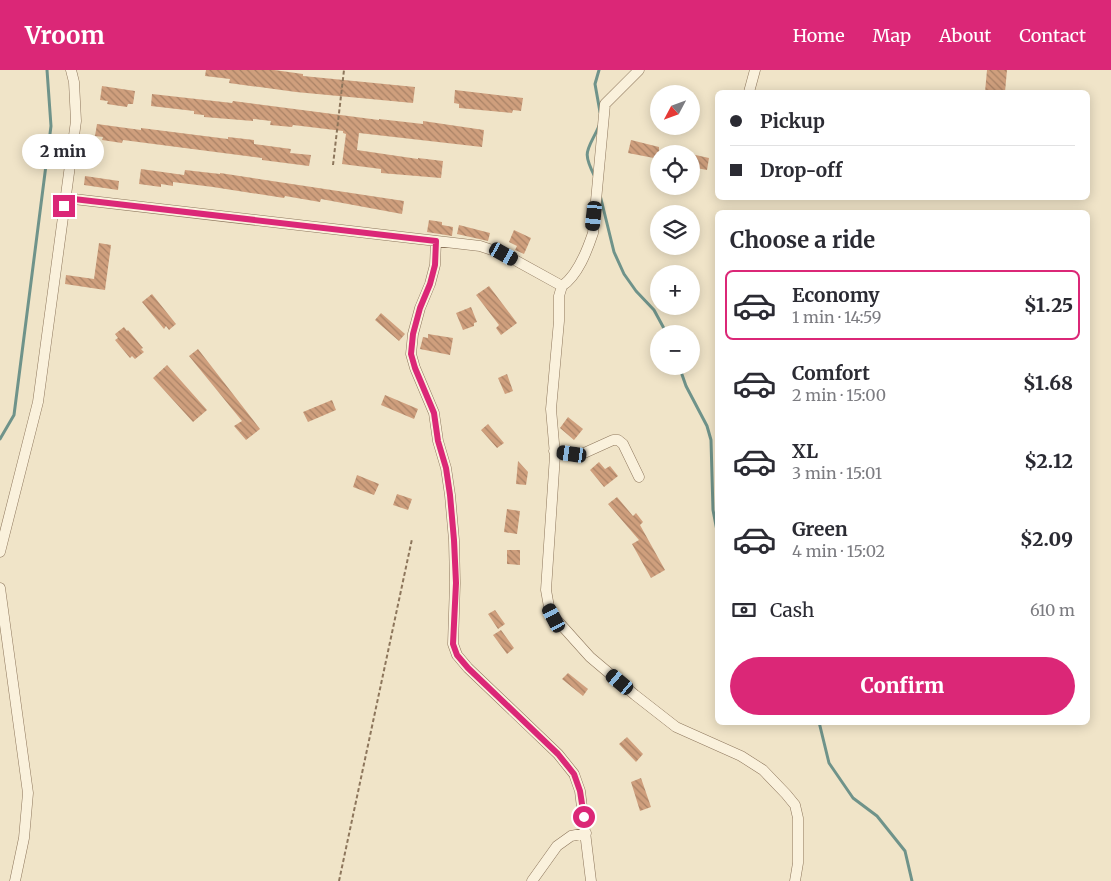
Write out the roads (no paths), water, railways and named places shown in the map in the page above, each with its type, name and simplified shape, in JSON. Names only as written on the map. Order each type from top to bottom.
[{"type":"street","points":[[0,552],[38,402],[76,121],[74,82],[71,70]]},
{"type":"street","points":[[639,70],[605,104],[593,233],[589,247],[568,282],[562,286],[559,296],[559,321],[551,409],[554,451],[546,590],[549,608],[554,618],[590,656],[635,695],[676,726],[741,756],[763,770],[786,794],[795,805],[798,818],[798,863],[795,881]]},
{"type":"street","points":[[750,90],[755,70]]},
{"type":"street","points":[[65,198],[480,246],[504,254],[562,286]]},
{"type":"street","points":[[436,241],[435,265],[430,284],[420,308],[413,334],[411,354],[434,413],[450,495],[456,583],[453,644],[457,655],[468,668],[558,754],[574,774],[580,791],[591,881]]},
{"type":"street","points":[[554,451],[582,454],[613,440],[618,440],[623,444],[639,477]]},
{"type":"street","points":[[0,588],[28,793],[24,838],[15,881]]},
{"type":"street","points":[[532,881],[557,846],[571,836],[586,834]]},
{"type":"waterway","points":[[0,439],[14,415],[51,126],[47,70]]},
{"type":"waterway","points":[[599,70],[595,84],[600,112]]},
{"type":"waterway","points":[[595,177],[587,156],[589,146],[599,126]]},
{"type":"waterway","points":[[600,195],[614,252],[624,274],[636,291],[654,310],[662,325]]},
{"type":"waterway","points":[[682,375],[707,426],[711,440],[715,520]]},
{"type":"waterway","points":[[820,725],[829,763],[853,798],[877,816],[905,851],[912,881]]}]
